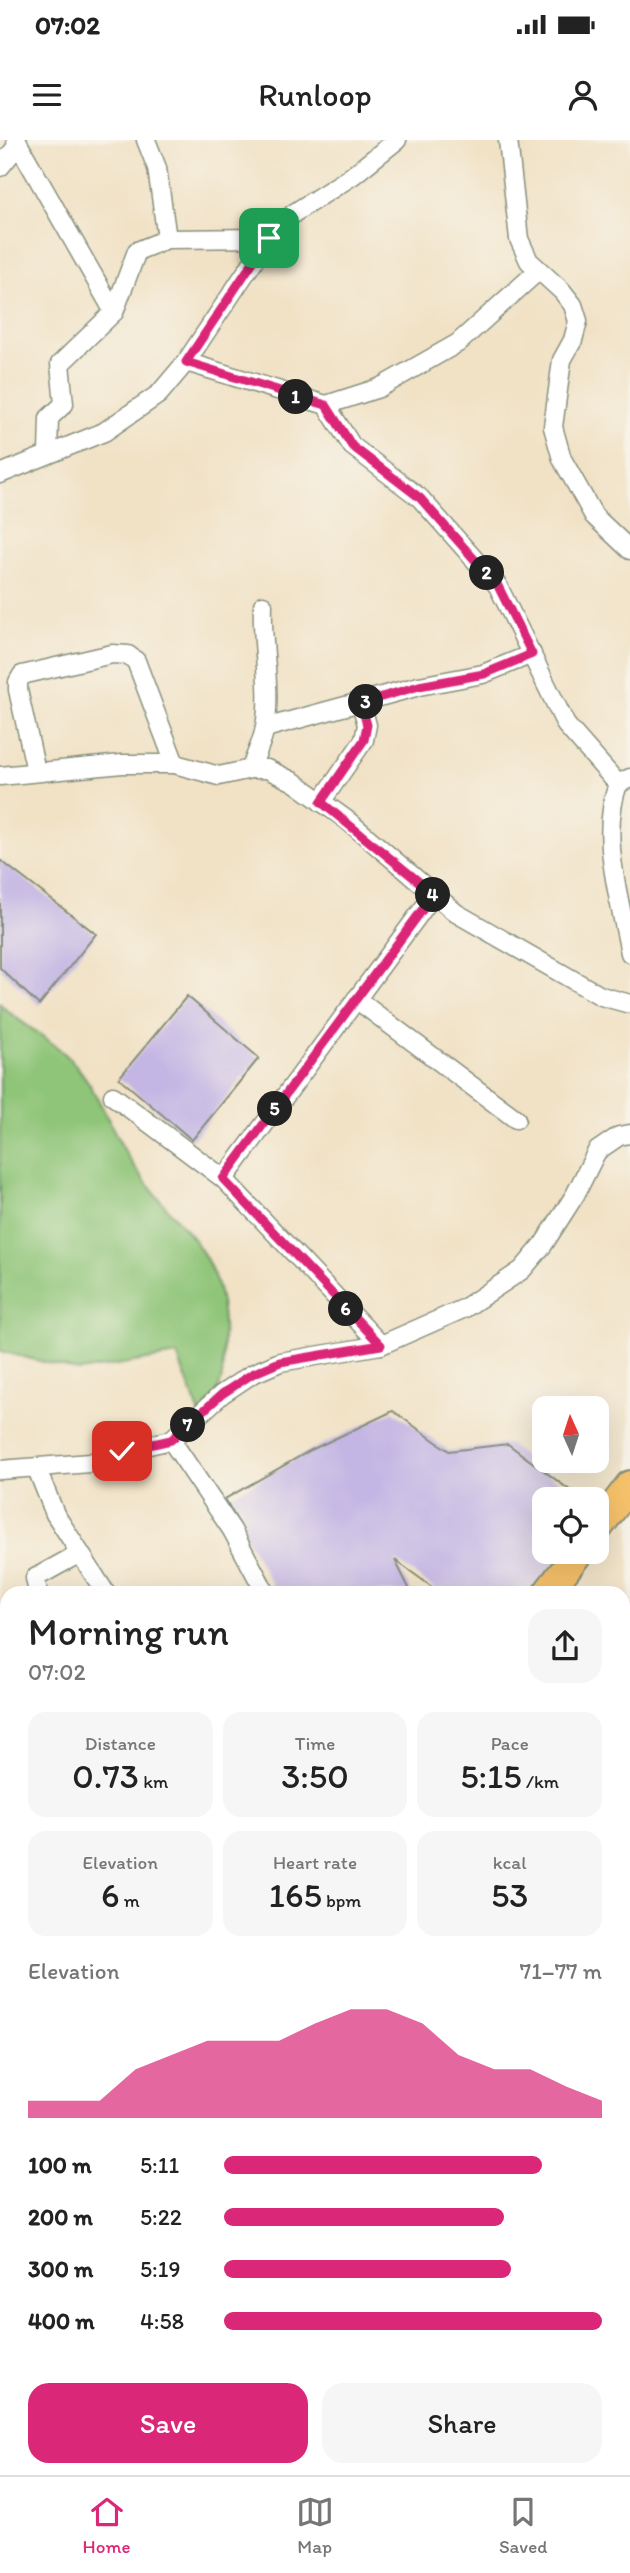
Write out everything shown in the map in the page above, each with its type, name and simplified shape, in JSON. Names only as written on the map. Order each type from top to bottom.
[{"type":"main road","points":[[609,1513],[630,1485]]},
{"type":"main road","points":[[553,1586],[570,1564]]},
{"type":"street","points":[[146,140],[157,168],[167,239]]},
{"type":"street","points":[[508,140],[519,239],[529,261],[573,304],[578,321],[573,340],[562,360],[553,426],[562,459],[594,516],[630,550]]},
{"type":"street","points":[[0,167],[17,142],[114,312]]},
{"type":"street","points":[[0,474],[104,432],[159,394],[186,362],[269,238],[294,213],[352,176],[385,143]]},
{"type":"street","points":[[48,453],[49,418],[64,404],[60,364],[114,312],[137,251],[167,239],[269,238]]},
{"type":"street","points":[[186,362],[326,405],[379,388],[458,343],[539,270]]},
{"type":"street","points":[[326,405],[352,446],[420,498],[498,586],[566,725],[624,781],[610,824],[630,953]]},
{"type":"street","points":[[251,769],[265,728],[267,685],[262,640],[263,605]]},
{"type":"street","points":[[36,771],[18,690],[22,675],[119,653],[136,661],[175,764]]},
{"type":"street","points":[[265,728],[419,686],[484,674],[532,654]]},
{"type":"street","points":[[321,802],[364,740],[367,725],[361,703]]},
{"type":"street","points":[[0,776],[122,764],[175,764],[219,776],[251,769],[267,769],[321,802],[456,913],[601,996],[630,1004]]},
{"type":"street","points":[[223,1179],[434,894]]},
{"type":"street","points":[[356,999],[516,1119]]},
{"type":"street","points":[[113,1096],[223,1179],[381,1345]]},
{"type":"street","points":[[0,1470],[90,1463],[122,1451],[171,1440],[222,1394],[252,1374],[280,1362],[381,1345],[465,1308],[522,1270],[543,1245],[575,1195],[597,1151],[619,1136],[630,1134]]},
{"type":"street","points":[[171,1440],[232,1530],[262,1586]]},
{"type":"street","points":[[37,1469],[55,1514],[101,1586]]},
{"type":"street","points":[[37,1586],[35,1578],[40,1573],[80,1553]]},
{"type":"green space","points":[[0,1004],[59,1049],[77,1067],[94,1092],[130,1160],[207,1261],[217,1283],[222,1310],[223,1367],[218,1389],[200,1415],[177,1355],[79,1371],[0,1351]]},
{"type":"building","points":[[0,860],[96,934],[39,1005],[0,968]]},
{"type":"building","points":[[187,996],[259,1058],[192,1140],[119,1078]]},
{"type":"building","points":[[393,1411],[449,1451],[508,1444],[532,1462],[532,1474],[548,1474],[566,1487],[532,1487],[532,1564],[554,1564],[537,1586],[431,1586],[395,1560],[408,1586],[273,1586],[225,1499],[311,1450]]},
{"type":"route","points":[[122,1451],[171,1440],[222,1394],[252,1374],[280,1362],[381,1345],[223,1179],[434,894],[347,820],[321,802],[364,740],[367,725],[361,703],[419,686],[484,674],[532,654],[498,586],[420,498],[352,446],[326,405],[186,362],[269,238]]}]
